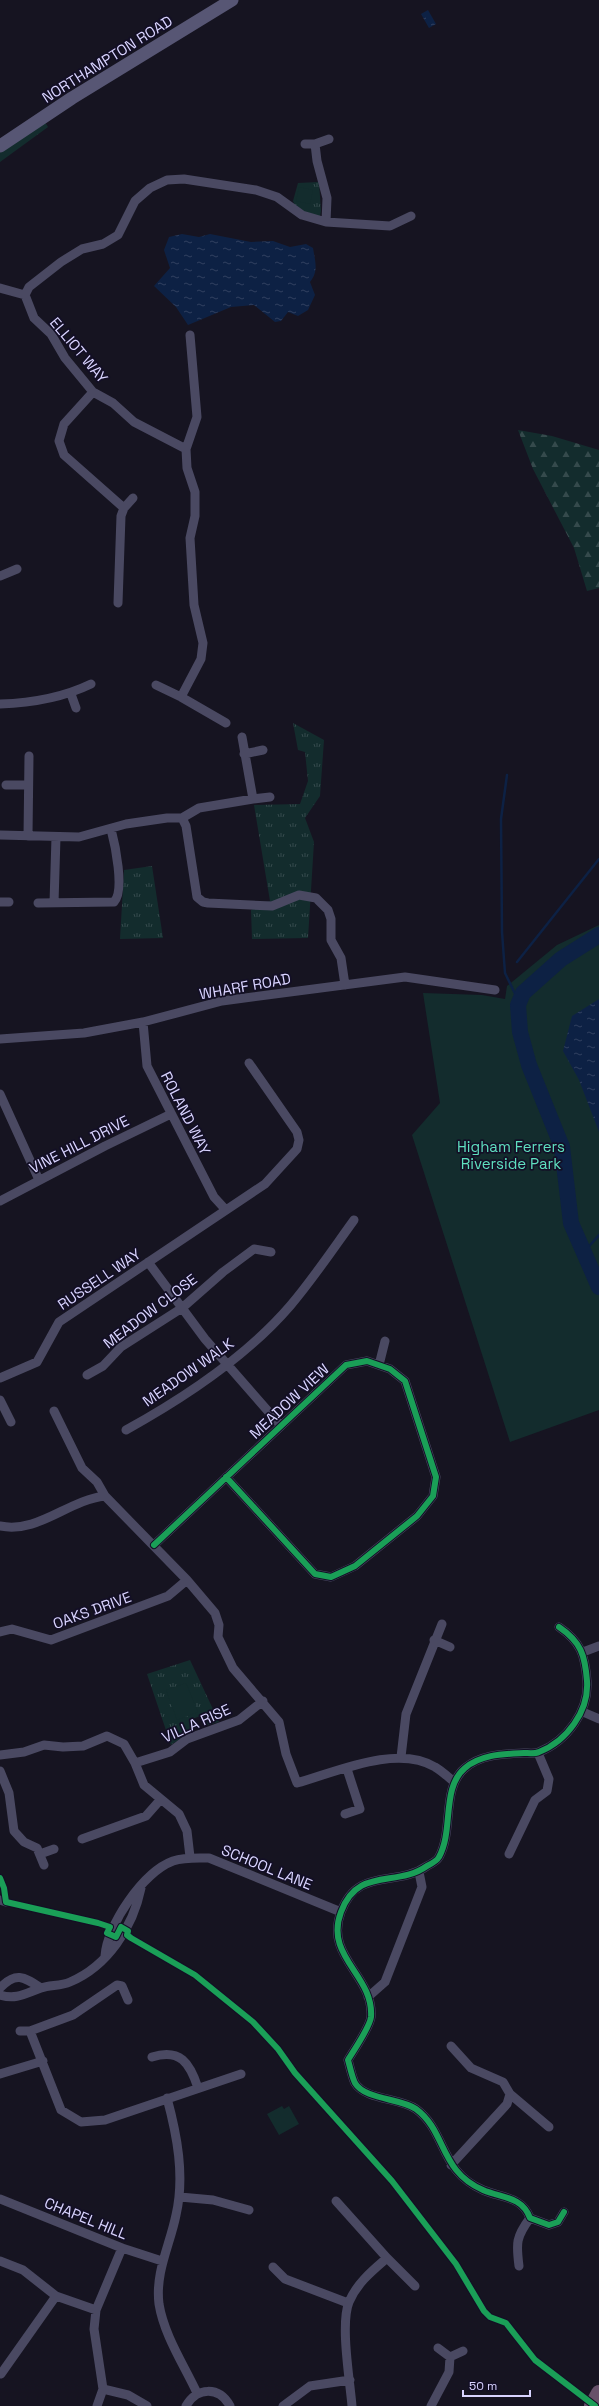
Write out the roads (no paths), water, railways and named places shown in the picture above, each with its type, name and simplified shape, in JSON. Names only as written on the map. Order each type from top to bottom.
[{"type":"highway","points":[[592,2406],[599,2394]]},
{"type":"main road","name":"NORTHAMPTON ROAD","points":[[0,146],[72,98],[232,0]]},
{"type":"street","points":[[305,144],[315,144],[329,139]]},
{"type":"street","points":[[315,144],[316,161],[327,198],[326,222]]},
{"type":"street","points":[[0,288],[25,295],[29,287],[61,262],[82,250],[103,244],[118,235],[135,201],[150,188],[167,180],[184,178],[256,190],[277,197],[302,216],[326,222],[390,226],[411,216]]},
{"type":"street","name":"ELLIOT WAY","points":[[25,295],[34,318],[51,334],[66,358],[93,392],[113,403],[134,422],[186,449]]},
{"type":"street","points":[[181,697],[201,659],[203,643],[194,605],[190,538],[195,516],[195,492],[187,468],[186,449],[197,417],[190,336]]},
{"type":"street","points":[[93,392],[64,424],[59,441],[64,455],[124,508]]},
{"type":"street","points":[[118,603],[121,516],[124,508],[133,498]]},
{"type":"street","points":[[0,576],[17,569]]},
{"type":"street","points":[[0,704],[42,700],[71,694],[90,684]]},
{"type":"street","points":[[156,685],[181,697],[226,723]]},
{"type":"street","points":[[71,694],[76,708]]},
{"type":"street","points":[[242,737],[253,799]]},
{"type":"street","points":[[244,754],[263,750]]},
{"type":"street","points":[[28,756],[28,836]]},
{"type":"street","points":[[6,785],[28,785]]},
{"type":"street","points":[[0,836],[79,837],[167,818],[182,818],[199,808],[270,797]]},
{"type":"street","points":[[182,818],[186,826],[197,897],[199,900],[208,903],[272,906],[299,895],[316,898],[328,910],[331,919],[331,940],[340,958],[345,985]]},
{"type":"street","points":[[38,903],[110,904],[117,899],[118,865],[111,829]]},
{"type":"street","points":[[54,903],[56,837]]},
{"type":"street","name":"WHARF ROAD","points":[[0,1039],[84,1032],[143,1022],[222,1001],[405,977],[496,990]]},
{"type":"street","name":"ROLAND WAY","points":[[143,1022],[147,1066],[214,1197],[225,1209]]},
{"type":"street","name":"RUSSELL WAY","points":[[0,1378],[37,1362],[60,1322],[264,1184],[297,1149],[299,1140],[297,1132],[249,1063]]},
{"type":"street","points":[[0,1094],[39,1180]]},
{"type":"street","name":"VINE HILL DRIVE","points":[[0,1201],[171,1114]]},
{"type":"street","name":"MEADOW WALK","points":[[126,1430],[165,1408],[227,1365],[290,1306],[354,1220]]},
{"type":"street","name":"MEADOW CLOSE","points":[[87,1375],[103,1366],[120,1347],[182,1308],[223,1272],[254,1249],[271,1252]]},
{"type":"street","points":[[148,1262],[227,1365],[281,1426]]},
{"type":"street","points":[[379,1365],[385,1341]]},
{"type":"street","name":"MEADOW VIEW","points":[[154,1545],[226,1477],[346,1365],[367,1361],[390,1369],[405,1381],[436,1477],[434,1496],[418,1516],[355,1566],[331,1577],[315,1574],[226,1477]]},
{"type":"street","points":[[0,1400],[11,1422]]},
{"type":"street","points":[[54,1411],[82,1468],[97,1482],[105,1496],[187,1580],[215,1613],[219,1625],[218,1637],[233,1668],[263,1701],[279,1722],[286,1754],[297,1783],[374,1760],[401,1757],[434,1766],[454,1782]]},
{"type":"street","points":[[0,1526],[12,1529],[28,1527],[90,1498],[105,1496]]},
{"type":"street","name":"OAKS DRIVE","points":[[0,1632],[12,1629],[51,1640],[168,1596],[187,1580]]},
{"type":"street","points":[[401,1757],[406,1714],[434,1640],[442,1624]]},
{"type":"street","points":[[530,2218],[527,2209],[510,2197],[483,2190],[462,2177],[451,2165],[430,2123],[416,2109],[368,2093],[356,2084],[348,2060],[371,2018],[368,1997],[364,1985],[340,1949],[336,1932],[341,1912],[350,1896],[365,1883],[386,1878],[401,1878],[419,1872],[439,1858],[446,1835],[454,1782],[465,1768],[481,1758],[499,1755],[538,1753],[573,1726],[583,1712],[588,1688],[583,1652],[573,1637],[559,1627]]},
{"type":"street","points":[[434,1640],[450,1647]]},
{"type":"street","points":[[583,1652],[599,1646]]},
{"type":"street","name":"VILLA RISE","points":[[135,1763],[170,1752],[187,1740],[239,1720],[263,1701]]},
{"type":"street","points":[[583,1712],[599,1720]]},
{"type":"street","points":[[0,1755],[24,1752],[44,1745],[63,1747],[83,1746],[107,1736],[124,1744],[135,1763],[144,1786],[179,1814],[187,1831],[190,1857]]},
{"type":"street","points":[[509,1854],[535,1800],[548,1791],[549,1779],[538,1753]]},
{"type":"street","points":[[345,1814],[360,1809],[347,1769]]},
{"type":"street","points":[[0,1771],[9,1793],[14,1831],[24,1842],[37,1848],[44,1865]]},
{"type":"street","points":[[82,1838],[146,1816],[161,1799]]},
{"type":"street","points":[[40,1854],[54,1849]]},
{"type":"street","name":"SCHOOL LANE","points":[[0,1994],[18,1997],[41,1988],[57,1987],[71,1982],[95,1967],[114,1949],[137,1909],[142,1887],[158,1869],[173,1861],[190,1857],[209,1858],[341,1912]]},
{"type":"street","points":[[368,1997],[385,1982],[422,1888],[419,1872]]},
{"type":"street","points":[[0,1988],[8,1980],[15,1977],[25,1978],[41,1988]]},
{"type":"street","points":[[20,2031],[30,2032],[73,2015],[112,1987],[122,1986],[128,2000]]},
{"type":"street","points":[[30,2032],[43,2061],[61,2110],[81,2122],[105,2120],[241,2074]]},
{"type":"street","points":[[451,2046],[471,2068],[503,2082],[510,2094],[549,2127]]},
{"type":"street","points":[[152,2057],[173,2054],[182,2059],[193,2070],[198,2088]]},
{"type":"street","points":[[0,2074],[43,2061]]},
{"type":"street","points":[[451,2165],[507,2104],[510,2094]]},
{"type":"street","points":[[167,2098],[177,2135],[180,2197],[162,2262],[159,2281],[159,2303],[164,2324],[197,2393]]},
{"type":"street","points":[[180,2197],[218,2201],[249,2210]]},
{"type":"street","name":"CHAPEL HILL","points":[[0,2198],[122,2248],[162,2262]]},
{"type":"street","points":[[336,2201],[387,2258],[415,2286]]},
{"type":"street","points":[[530,2218],[548,2225],[558,2222],[564,2212]]},
{"type":"street","points":[[519,2266],[516,2243],[520,2231],[530,2218]]},
{"type":"street","points":[[97,2406],[103,2389],[94,2329],[96,2310],[122,2248]]},
{"type":"street","points":[[352,2406],[346,2332],[348,2303],[362,2280],[387,2258]]},
{"type":"street","points":[[0,2260],[23,2270],[56,2296],[96,2310]]},
{"type":"street","points":[[273,2267],[285,2279],[348,2303]]},
{"type":"street","points":[[1,2374],[56,2296]]},
{"type":"street","points":[[438,2348],[450,2357]]},
{"type":"street","points":[[450,2357],[463,2351]]},
{"type":"street","points":[[431,2406],[449,2372],[450,2357]]},
{"type":"street","points":[[283,2406],[310,2386],[350,2380]]},
{"type":"street","points":[[103,2389],[128,2395],[147,2406]]},
{"type":"street","points":[[186,2406],[197,2393],[205,2391],[217,2393],[225,2398],[230,2406]]},
{"type":"water","points":[[428,10],[436,24],[429,28],[421,14]]},
{"type":"water","points":[[182,234],[199,237],[210,234],[251,242],[273,241],[290,247],[306,244],[313,248],[315,274],[310,282],[315,295],[308,310],[298,316],[288,312],[281,321],[275,322],[254,305],[231,307],[188,325],[176,307],[154,286],[170,268],[164,250],[169,237]]},
{"type":"water","points":[[599,999],[599,1132],[579,1080],[563,1051],[572,1016]]},
{"type":"waterway","points":[[507,775],[501,819],[502,932],[505,973],[519,1002]]},
{"type":"waterway","points":[[517,962],[599,859]]},
{"type":"waterway","points":[[599,935],[561,959],[523,993],[518,1005],[520,1032],[529,1065],[562,1147],[571,1223],[599,1287]]},
{"type":"waterway","points":[[583,1253],[599,1235]]},
{"type":"park label","name":"Higham Ferrers Riverside Park","points":[[511,1154]]}]
